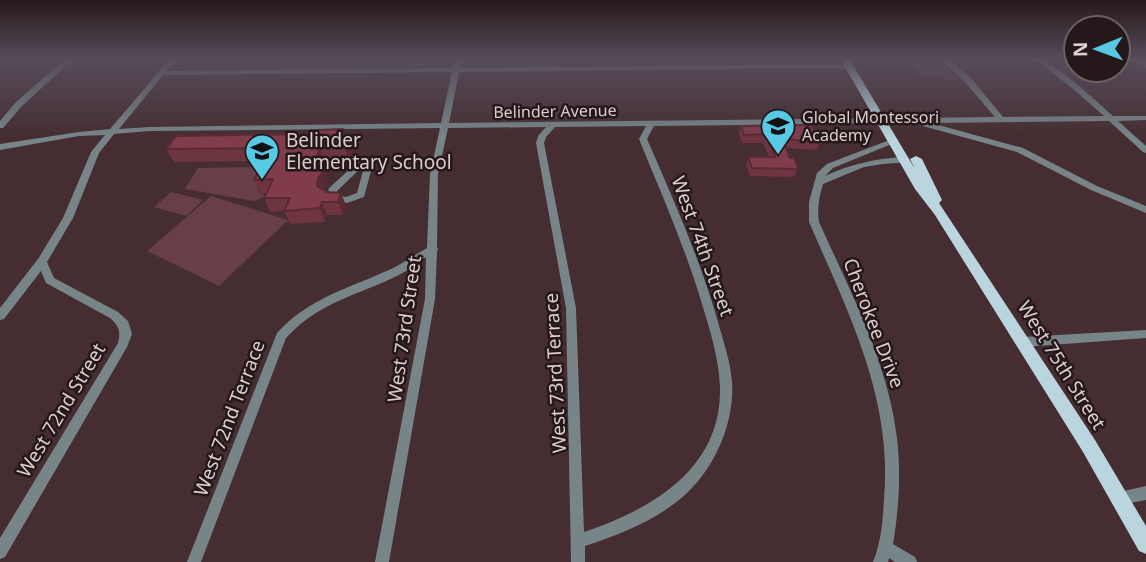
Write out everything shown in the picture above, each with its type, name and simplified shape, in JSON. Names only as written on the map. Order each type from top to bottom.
[{"type":"main road","name":"West 75th Street","points":[[865,86],[932,188],[940,212]]},
{"type":"main road","name":"West 75th Street","points":[[888,122],[895,141],[922,189],[940,212],[1023,342],[1146,544]]},
{"type":"street","points":[[0,126],[39,86]]},
{"type":"street","points":[[0,316],[42,262],[68,218],[95,152],[149,86]]},
{"type":"street","name":"West 73rd Street","points":[[382,562],[430,299],[434,174],[452,86]]},
{"type":"street","points":[[973,86],[1001,120]]},
{"type":"street","points":[[1075,86],[1146,150]]},
{"type":"street","name":"Belinder Avenue","points":[[0,147],[110,131],[1146,118]]},
{"type":"street","points":[[920,121],[1020,150],[1146,210]]},
{"type":"street","name":"West 74th Street","points":[[577,542],[628,524],[674,495],[707,455],[723,416],[725,379],[710,311],[693,261],[643,139],[624,124]]},
{"type":"street","points":[[643,139],[651,124]]},
{"type":"street","points":[[524,126],[540,143]]},
{"type":"street","points":[[540,143],[542,136],[552,126]]},
{"type":"street","points":[[820,182],[821,173],[830,166],[895,141]]},
{"type":"street","name":"West 73rd Terrace","points":[[540,143],[571,307],[578,562]]},
{"type":"street","points":[[365,160],[367,171],[361,195],[347,200],[332,197],[332,190],[365,160]]},
{"type":"street","points":[[820,182],[853,167],[878,161],[906,160]]},
{"type":"street","name":"Cherokee Drive","points":[[820,182],[812,200],[814,222],[880,380],[889,413],[894,475],[883,556]]},
{"type":"street","name":"West 72nd Terrace","points":[[194,562],[281,335],[293,320],[308,310],[405,267],[433,248]]},
{"type":"street","points":[[22,289],[50,281],[42,262]]},
{"type":"street","name":"West 72nd Street","points":[[0,552],[123,344],[126,334],[124,324],[114,315],[50,281]]},
{"type":"street","points":[[1023,342],[1146,334]]},
{"type":"street","points":[[1120,498],[1146,493]]},
{"type":"street","points":[[883,556],[910,562]]},
{"type":"shaded area","points":[[263,167],[257,186],[259,192],[266,196],[254,201],[185,189],[198,168]]},
{"type":"shaded area","points":[[171,192],[203,200],[186,216],[154,207]]},
{"type":"shaded area","points":[[211,196],[288,220],[219,286],[147,251]]},
{"type":"building","points":[[811,125],[820,142],[782,139],[790,158],[794,158],[798,167],[796,169],[752,168],[748,157],[775,157],[766,134],[744,135],[741,126]]},
{"type":"building","points":[[343,129],[340,135],[350,135],[345,148],[320,148],[311,171],[324,171],[318,178],[317,186],[327,192],[341,193],[338,202],[322,202],[320,208],[284,211],[290,198],[264,198],[273,179],[254,180],[271,148],[166,149],[176,136],[316,134],[318,130]]},
{"type":"place","name":"Global Montessori Academy","points":[[778,156]]},
{"type":"place","name":"Belinder Elementary School","points":[[262,181]]}]
